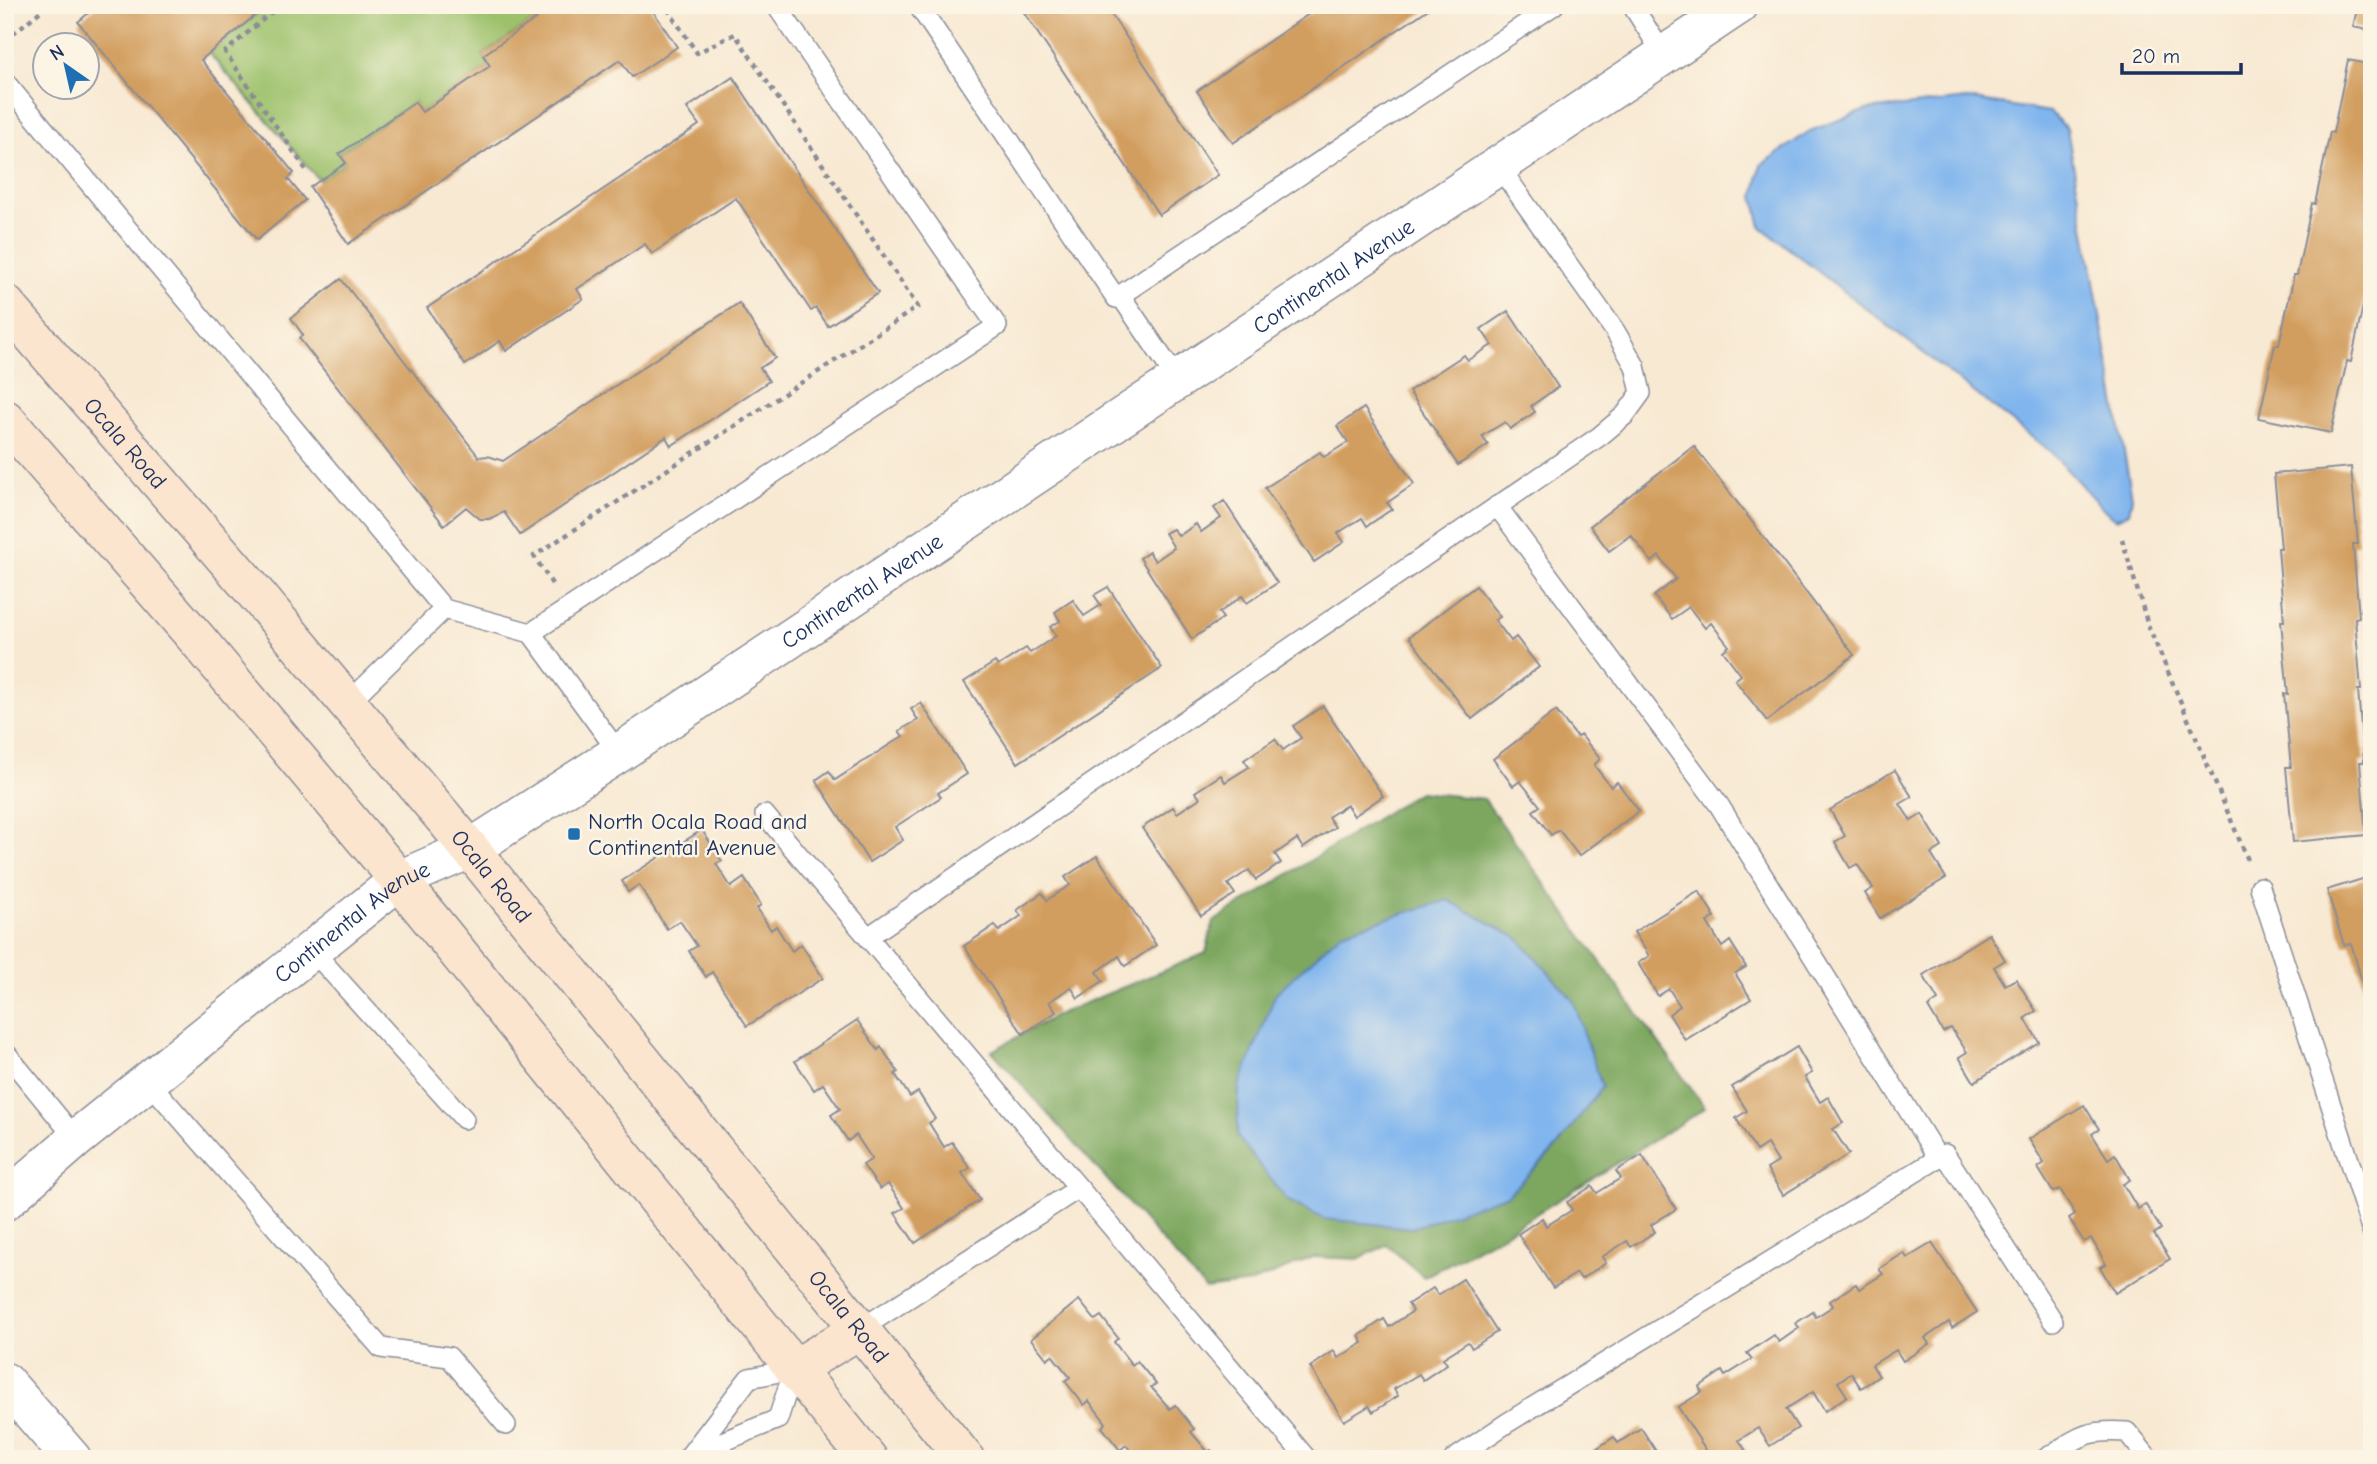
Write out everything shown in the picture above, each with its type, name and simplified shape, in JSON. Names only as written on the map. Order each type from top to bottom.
[{"type":"main road","name":"Ocala Road","points":[[5,304],[246,582],[470,849],[965,1459]]},
{"type":"main road","points":[[5,419],[197,639],[399,880],[867,1459]]},
{"type":"main road","points":[[794,1368],[859,1329]]},
{"type":"street","name":"Continental Avenue","points":[[5,1201],[76,1139],[399,880],[470,849],[619,753],[1739,5]]},
{"type":"street","points":[[5,1382],[72,1459]]},
{"type":"lane","points":[[531,633],[997,326],[776,5]]},
{"type":"lane","points":[[918,5],[1116,298],[1554,5]]},
{"type":"lane","points":[[1632,5],[1663,54]]},
{"type":"lane","points":[[5,82],[444,609],[531,633],[619,753]]},
{"type":"lane","points":[[868,937],[1600,436],[1625,415],[1641,393],[1635,366],[1615,331],[1498,165]]},
{"type":"lane","points":[[1121,295],[1177,379]]},
{"type":"lane","points":[[1497,506],[1719,805],[1938,1158]]},
{"type":"lane","points":[[348,703],[444,609]]},
{"type":"lane","points":[[765,815],[1307,1459]]},
{"type":"lane","points":[[2260,887],[2372,1231]]},
{"type":"lane","points":[[312,950],[464,1119]]},
{"type":"lane","points":[[5,1052],[76,1139]]},
{"type":"lane","points":[[148,1081],[381,1348],[449,1357],[506,1425]]},
{"type":"lane","points":[[1454,1459],[1507,1423],[1945,1154],[2053,1321]]},
{"type":"lane","points":[[859,1329],[1079,1188]]},
{"type":"lane","points":[[794,1368],[778,1419],[689,1457],[749,1378],[794,1368]]},
{"type":"lane","points":[[2045,1459],[2084,1434],[2109,1431],[2127,1432],[2149,1459]]},
{"type":"path","points":[[5,40],[48,5]]},
{"type":"path","points":[[280,5],[225,52],[307,171]]},
{"type":"path","points":[[567,609],[534,556],[918,307],[735,34],[697,53],[665,5]]},
{"type":"path","points":[[2122,538],[2148,625],[2260,887]]},
{"type":"green space","points":[[268,5],[532,5],[540,16],[483,55],[490,66],[422,112],[415,102],[339,153],[346,163],[320,181],[209,53]]},
{"type":"green space","points":[[1419,792],[1484,799],[1705,1108],[1504,1234],[1424,1277],[1387,1245],[1358,1259],[1313,1257],[1251,1283],[1205,1289],[992,1051],[1059,1014],[1206,953],[1213,922]]},
{"type":"water","points":[[1967,99],[2050,112],[2067,129],[2132,497],[2129,513],[2116,519],[2102,508],[2051,452],[1761,227],[1754,197],[1761,165],[1810,131],[1866,110]]},
{"type":"water","points":[[1448,900],[1519,939],[1573,1000],[1602,1087],[1557,1147],[1508,1195],[1412,1228],[1324,1219],[1287,1200],[1237,1136],[1239,1087],[1276,993],[1342,932]]},
{"type":"building","points":[[98,5],[268,5],[201,60],[294,173],[288,179],[305,200],[257,240],[102,51],[102,32],[86,32],[78,22]]},
{"type":"building","points":[[556,5],[649,5],[677,47],[632,77],[620,60],[348,244],[310,187],[346,163],[339,154],[415,102],[422,112],[490,66],[483,55]]},
{"type":"building","points":[[1019,5],[1105,5],[1218,175],[1159,215]]},
{"type":"building","points":[[1322,5],[1434,5],[1233,143],[1197,91]]},
{"type":"building","points":[[2358,5],[2372,5],[2372,31],[2353,27]]},
{"type":"building","points":[[2348,60],[2372,65],[2372,278],[2369,292],[2366,292],[2351,362],[2347,361],[2331,433],[2259,418],[2275,345],[2279,345],[2294,275],[2297,275],[2312,203],[2315,204],[2330,132],[2333,133]]},
{"type":"building","points":[[733,77],[878,293],[828,326],[816,308],[811,311],[736,198],[652,254],[645,244],[577,289],[583,299],[506,351],[500,341],[465,365],[427,308],[699,125],[687,108]]},
{"type":"building","points":[[341,279],[479,457],[488,456],[503,461],[739,303],[775,358],[760,368],[769,381],[671,446],[666,437],[520,535],[504,512],[489,519],[480,519],[466,507],[444,525],[299,338],[303,335],[291,318]]},
{"type":"building","points":[[1508,311],[1558,387],[1531,406],[1535,412],[1510,429],[1505,422],[1482,436],[1488,445],[1458,465],[1409,391],[1464,355],[1468,360],[1492,345],[1481,329]]},
{"type":"building","points":[[1364,408],[1414,484],[1387,503],[1392,509],[1367,526],[1362,518],[1338,533],[1344,542],[1314,562],[1265,488],[1320,452],[1324,457],[1348,442],[1337,426]]},
{"type":"building","points":[[1694,446],[1854,655],[1767,721],[1735,680],[1741,675],[1723,651],[1729,646],[1711,623],[1705,628],[1689,607],[1672,619],[1654,596],[1676,579],[1659,556],[1652,562],[1631,535],[1609,551],[1590,526]]},
{"type":"building","points":[[2351,467],[2358,544],[2353,544],[2359,617],[2355,618],[2361,690],[2358,690],[2364,762],[2360,762],[2366,835],[2293,842],[2286,767],[2291,767],[2284,694],[2288,695],[2281,621],[2284,621],[2278,548],[2281,548],[2274,474]]},
{"type":"building","points":[[1224,501],[1277,583],[1247,603],[1242,596],[1219,613],[1223,618],[1192,639],[1140,558],[1149,552],[1155,561],[1174,548],[1165,533],[1173,529],[1179,536],[1196,524],[1201,532],[1221,518],[1214,508]]},
{"type":"building","points":[[1476,586],[1500,617],[1495,620],[1511,641],[1516,637],[1539,667],[1472,719],[1409,637]]},
{"type":"building","points":[[1108,587],[1162,668],[1018,763],[964,682],[995,662],[998,666],[1026,648],[1030,653],[1056,636],[1050,627],[1060,621],[1055,612],[1073,600],[1084,616],[1101,605],[1094,595]]},
{"type":"building","points":[[921,703],[967,774],[938,793],[941,797],[895,827],[903,840],[869,862],[816,780],[829,771],[835,780],[903,736],[899,731],[918,720],[911,709]]},
{"type":"building","points":[[1323,706],[1383,796],[1354,816],[1347,805],[1328,817],[1335,827],[1303,848],[1297,839],[1275,854],[1281,863],[1256,880],[1249,870],[1228,884],[1235,894],[1201,916],[1142,828],[1173,807],[1177,813],[1200,798],[1195,792],[1221,775],[1225,782],[1249,767],[1244,760],[1275,739],[1283,750],[1301,738],[1293,726]]},
{"type":"building","points":[[1556,711],[1577,737],[1581,735],[1600,759],[1594,765],[1611,787],[1617,782],[1639,811],[1579,856],[1559,830],[1551,835],[1533,811],[1540,806],[1520,781],[1513,786],[1493,759]]},
{"type":"building","points":[[1895,770],[1912,797],[1900,804],[1911,821],[1922,814],[1942,847],[1931,854],[1946,878],[1880,918],[1865,893],[1873,888],[1857,864],[1850,868],[1835,842],[1845,836],[1830,810]]},
{"type":"building","points":[[702,830],[722,861],[716,864],[731,887],[744,878],[761,905],[757,908],[771,930],[776,926],[792,951],[801,944],[823,978],[747,1026],[712,972],[706,977],[689,951],[697,946],[680,921],[667,929],[639,885],[628,892],[622,881]]},
{"type":"building","points":[[1097,856],[1156,945],[1125,966],[1119,956],[1097,972],[1103,981],[1078,998],[1071,987],[1049,1002],[1056,1012],[1023,1034],[964,946],[995,925],[999,931],[1021,916],[1017,910],[1042,893],[1047,900],[1070,885],[1065,877]]},
{"type":"building","points":[[2372,876],[2371,1036],[2361,1000],[2367,999],[2351,943],[2344,945],[2327,890]]},
{"type":"building","points":[[1699,891],[1715,917],[1707,922],[1722,947],[1730,941],[1746,967],[1735,973],[1751,999],[1685,1040],[1669,1014],[1680,1006],[1669,989],[1658,996],[1638,963],[1649,956],[1634,932]]},
{"type":"building","points":[[1989,934],[2005,960],[1994,967],[2005,985],[2016,979],[2036,1011],[2025,1018],[2039,1042],[1974,1082],[1959,1057],[1967,1052],[1951,1028],[1943,1032],[1928,1007],[1938,1000],[1923,975]]},
{"type":"building","points":[[857,1020],[878,1050],[881,1047],[898,1072],[895,1074],[910,1097],[918,1092],[935,1119],[929,1123],[944,1147],[952,1142],[970,1168],[962,1173],[980,1200],[915,1243],[895,1213],[904,1208],[888,1184],[880,1189],[863,1165],[872,1159],[856,1135],[848,1141],[831,1115],[840,1109],[823,1084],[814,1090],[795,1061]]},
{"type":"building","points":[[1797,1047],[1812,1073],[1805,1077],[1820,1102],[1828,1097],[1843,1123],[1833,1129],[1849,1154],[1783,1195],[1767,1169],[1778,1162],[1767,1144],[1756,1151],[1736,1118],[1747,1111],[1732,1087]]},
{"type":"building","points":[[2084,1105],[2099,1129],[2092,1134],[2108,1159],[2115,1154],[2130,1180],[2123,1184],[2138,1209],[2145,1204],[2161,1229],[2154,1234],[2170,1259],[2115,1293],[2100,1267],[2106,1264],[2091,1238],[2084,1242],[2069,1218],[2075,1214],[2060,1189],[2053,1192],[2038,1168],[2044,1163],[2029,1139]]},
{"type":"building","points":[[1642,1155],[1676,1209],[1651,1225],[1655,1232],[1631,1247],[1627,1241],[1602,1257],[1606,1263],[1581,1279],[1577,1273],[1553,1288],[1518,1234],[1542,1218],[1546,1226],[1572,1210],[1567,1202],[1592,1186],[1597,1193],[1621,1178],[1616,1171]]},
{"type":"building","points":[[1932,1243],[1977,1312],[1952,1328],[1949,1322],[1925,1338],[1929,1344],[1903,1361],[1896,1350],[1872,1365],[1879,1376],[1861,1388],[1851,1373],[1838,1382],[1847,1396],[1825,1411],[1813,1392],[1786,1409],[1798,1428],[1770,1446],[1758,1428],[1739,1440],[1751,1459],[1712,1459],[1678,1407],[1702,1392],[1699,1387],[1722,1371],[1725,1376],[1752,1359],[1747,1353],[1774,1335],[1779,1342],[1799,1328],[1796,1323],[1813,1312],[1816,1317],[1833,1306],[1830,1301],[1856,1284],[1859,1289],[1883,1274],[1879,1269],[1904,1253],[1907,1258]]},
{"type":"building","points":[[1463,1279],[1497,1332],[1472,1348],[1468,1342],[1443,1358],[1447,1364],[1423,1380],[1419,1374],[1394,1389],[1398,1396],[1373,1412],[1369,1406],[1344,1421],[1310,1367],[1334,1351],[1338,1358],[1363,1343],[1359,1336],[1384,1319],[1389,1327],[1413,1311],[1408,1304],[1433,1288],[1438,1295]]},
{"type":"building","points":[[1079,1300],[1095,1320],[1101,1316],[1118,1338],[1114,1342],[1132,1365],[1137,1361],[1156,1384],[1151,1387],[1170,1409],[1175,1405],[1194,1429],[1191,1432],[1208,1452],[1211,1450],[1219,1459],[1137,1459],[1126,1445],[1120,1450],[1102,1427],[1106,1423],[1089,1401],[1084,1405],[1065,1381],[1070,1377],[1052,1355],[1047,1359],[1031,1339]]},
{"type":"building","points":[[1641,1428],[1661,1459],[1594,1459],[1590,1453],[1614,1437],[1618,1443]]},
{"type":"place","name":"North Ocala Road and Continental Avenue","points":[[574,834]]}]
